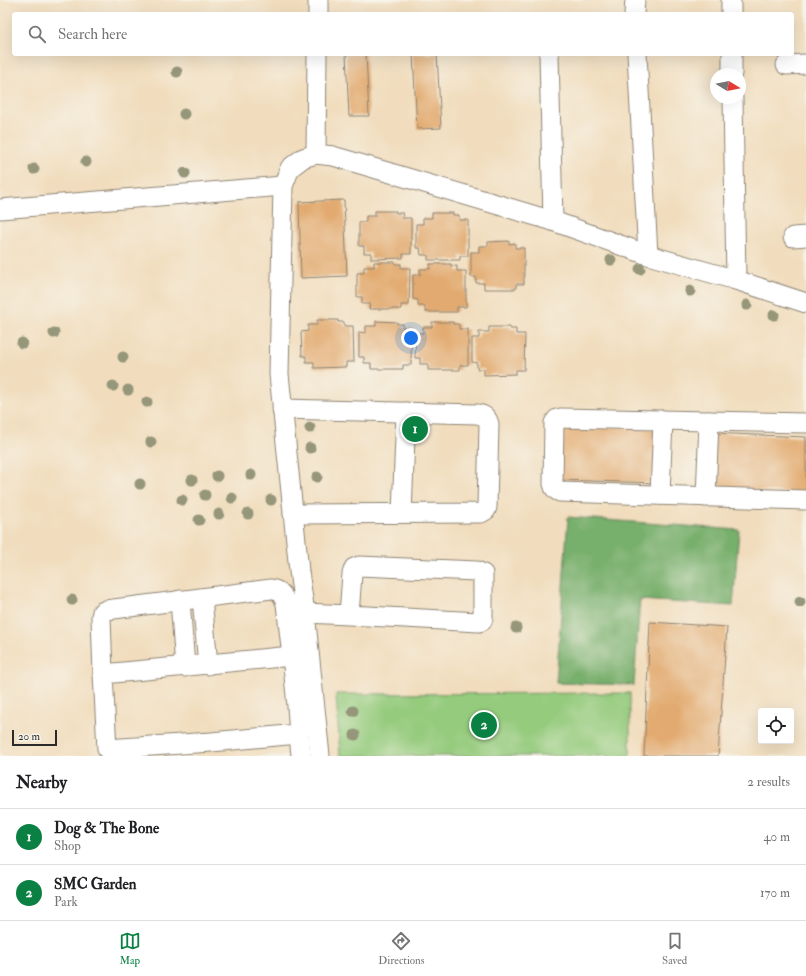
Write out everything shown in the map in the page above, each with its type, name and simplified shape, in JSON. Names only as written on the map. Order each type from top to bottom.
[{"type":"street","points":[[318,0],[318,12]]},
{"type":"street","points":[[634,12],[635,0]]},
{"type":"street","points":[[731,0],[731,12]]},
{"type":"street","points":[[316,154],[317,56]]},
{"type":"street","points":[[549,56],[553,221]]},
{"type":"street","points":[[637,56],[648,255]]},
{"type":"street","points":[[732,56],[732,68]]},
{"type":"street","points":[[786,65],[806,64]]},
{"type":"street","points":[[733,104],[736,280]]},
{"type":"street","points":[[301,756],[299,734],[306,705],[305,613],[299,571],[279,374],[283,186],[290,168],[302,158],[316,154],[333,156],[553,221],[648,255],[736,280],[806,303]]},
{"type":"street","points":[[0,209],[283,186]]},
{"type":"street","points":[[282,409],[477,414],[483,415],[487,418],[489,424],[487,507],[486,510],[481,513],[293,514]]},
{"type":"street","points":[[402,514],[406,412]]},
{"type":"street","points":[[806,423],[561,418],[557,419],[554,423],[553,484],[554,489],[557,492],[806,500]]},
{"type":"street","points":[[660,495],[663,420]]},
{"type":"street","points":[[706,497],[709,421]]},
{"type":"street","points":[[305,613],[479,622],[482,621],[483,574],[477,571],[359,566],[354,568],[352,574],[349,615]]},
{"type":"street","points":[[299,734],[212,749],[107,753],[100,617],[102,612],[106,610],[271,589],[278,591],[284,597],[286,604],[292,656],[320,756]]},
{"type":"street","points":[[202,598],[208,665]]},
{"type":"street","points":[[180,600],[185,667]]},
{"type":"street","points":[[103,674],[292,656]]},
{"type":"green space","points":[[568,517],[739,530],[733,606],[640,600],[634,685],[556,683]]},
{"type":"green space","points":[[630,693],[630,756],[340,756],[336,694]]},
{"type":"building","points":[[346,56],[366,56],[369,116],[349,116]]},
{"type":"building","points":[[413,56],[437,56],[441,128],[417,129]]},
{"type":"building","points":[[344,200],[347,276],[301,278],[299,202]]},
{"type":"building","points":[[375,211],[396,211],[396,213],[403,213],[402,218],[411,218],[411,254],[403,254],[403,258],[371,259],[371,253],[364,253],[364,246],[359,246],[359,222],[366,222],[366,216],[375,216]]},
{"type":"building","points":[[432,213],[453,213],[453,215],[459,215],[459,220],[468,220],[468,256],[460,256],[460,260],[428,260],[428,255],[421,255],[420,248],[416,248],[416,224],[423,224],[423,218],[432,218]]},
{"type":"building","points":[[509,241],[509,244],[515,243],[515,248],[524,248],[524,284],[516,284],[516,289],[484,289],[484,283],[476,283],[476,277],[471,277],[471,252],[479,252],[479,246],[488,246],[488,242]]},
{"type":"building","points":[[374,262],[395,262],[395,264],[401,264],[401,268],[410,268],[409,305],[401,305],[401,309],[369,309],[370,304],[362,304],[362,297],[357,297],[357,273],[364,273],[364,267],[374,267]]},
{"type":"building","points":[[430,264],[451,264],[451,266],[457,266],[457,271],[466,271],[466,307],[457,307],[457,312],[425,312],[425,306],[418,306],[418,300],[413,299],[413,275],[420,275],[420,269],[430,269]]},
{"type":"building","points":[[317,320],[338,320],[338,322],[344,322],[344,326],[353,326],[354,362],[346,362],[346,367],[314,368],[314,362],[306,362],[306,356],[302,356],[301,332],[308,331],[308,325],[317,325]]},
{"type":"building","points":[[376,321],[397,322],[397,324],[403,324],[403,328],[412,328],[411,365],[403,365],[403,369],[371,369],[371,363],[364,363],[364,357],[359,357],[359,332],[366,333],[366,326],[376,326]]},
{"type":"building","points":[[432,322],[453,322],[453,324],[459,324],[459,329],[468,329],[468,365],[460,365],[460,370],[428,370],[428,364],[420,364],[420,358],[415,358],[416,333],[423,333],[423,327],[432,327]]},
{"type":"building","points":[[489,327],[510,327],[510,329],[516,329],[516,334],[525,334],[524,370],[516,370],[516,374],[484,375],[484,369],[477,369],[477,363],[472,362],[472,338],[479,338],[479,332],[489,332]]},
{"type":"building","points":[[560,425],[661,429],[659,483],[558,480]]},
{"type":"building","points":[[710,433],[806,437],[806,493],[708,488]]},
{"type":"building","points":[[650,622],[727,627],[718,756],[644,756]]},
{"type":"place","name":"Dog & The Bone","points":[[415,429]]},
{"type":"place","name":"SMC Garden","points":[[484,725]]}]
